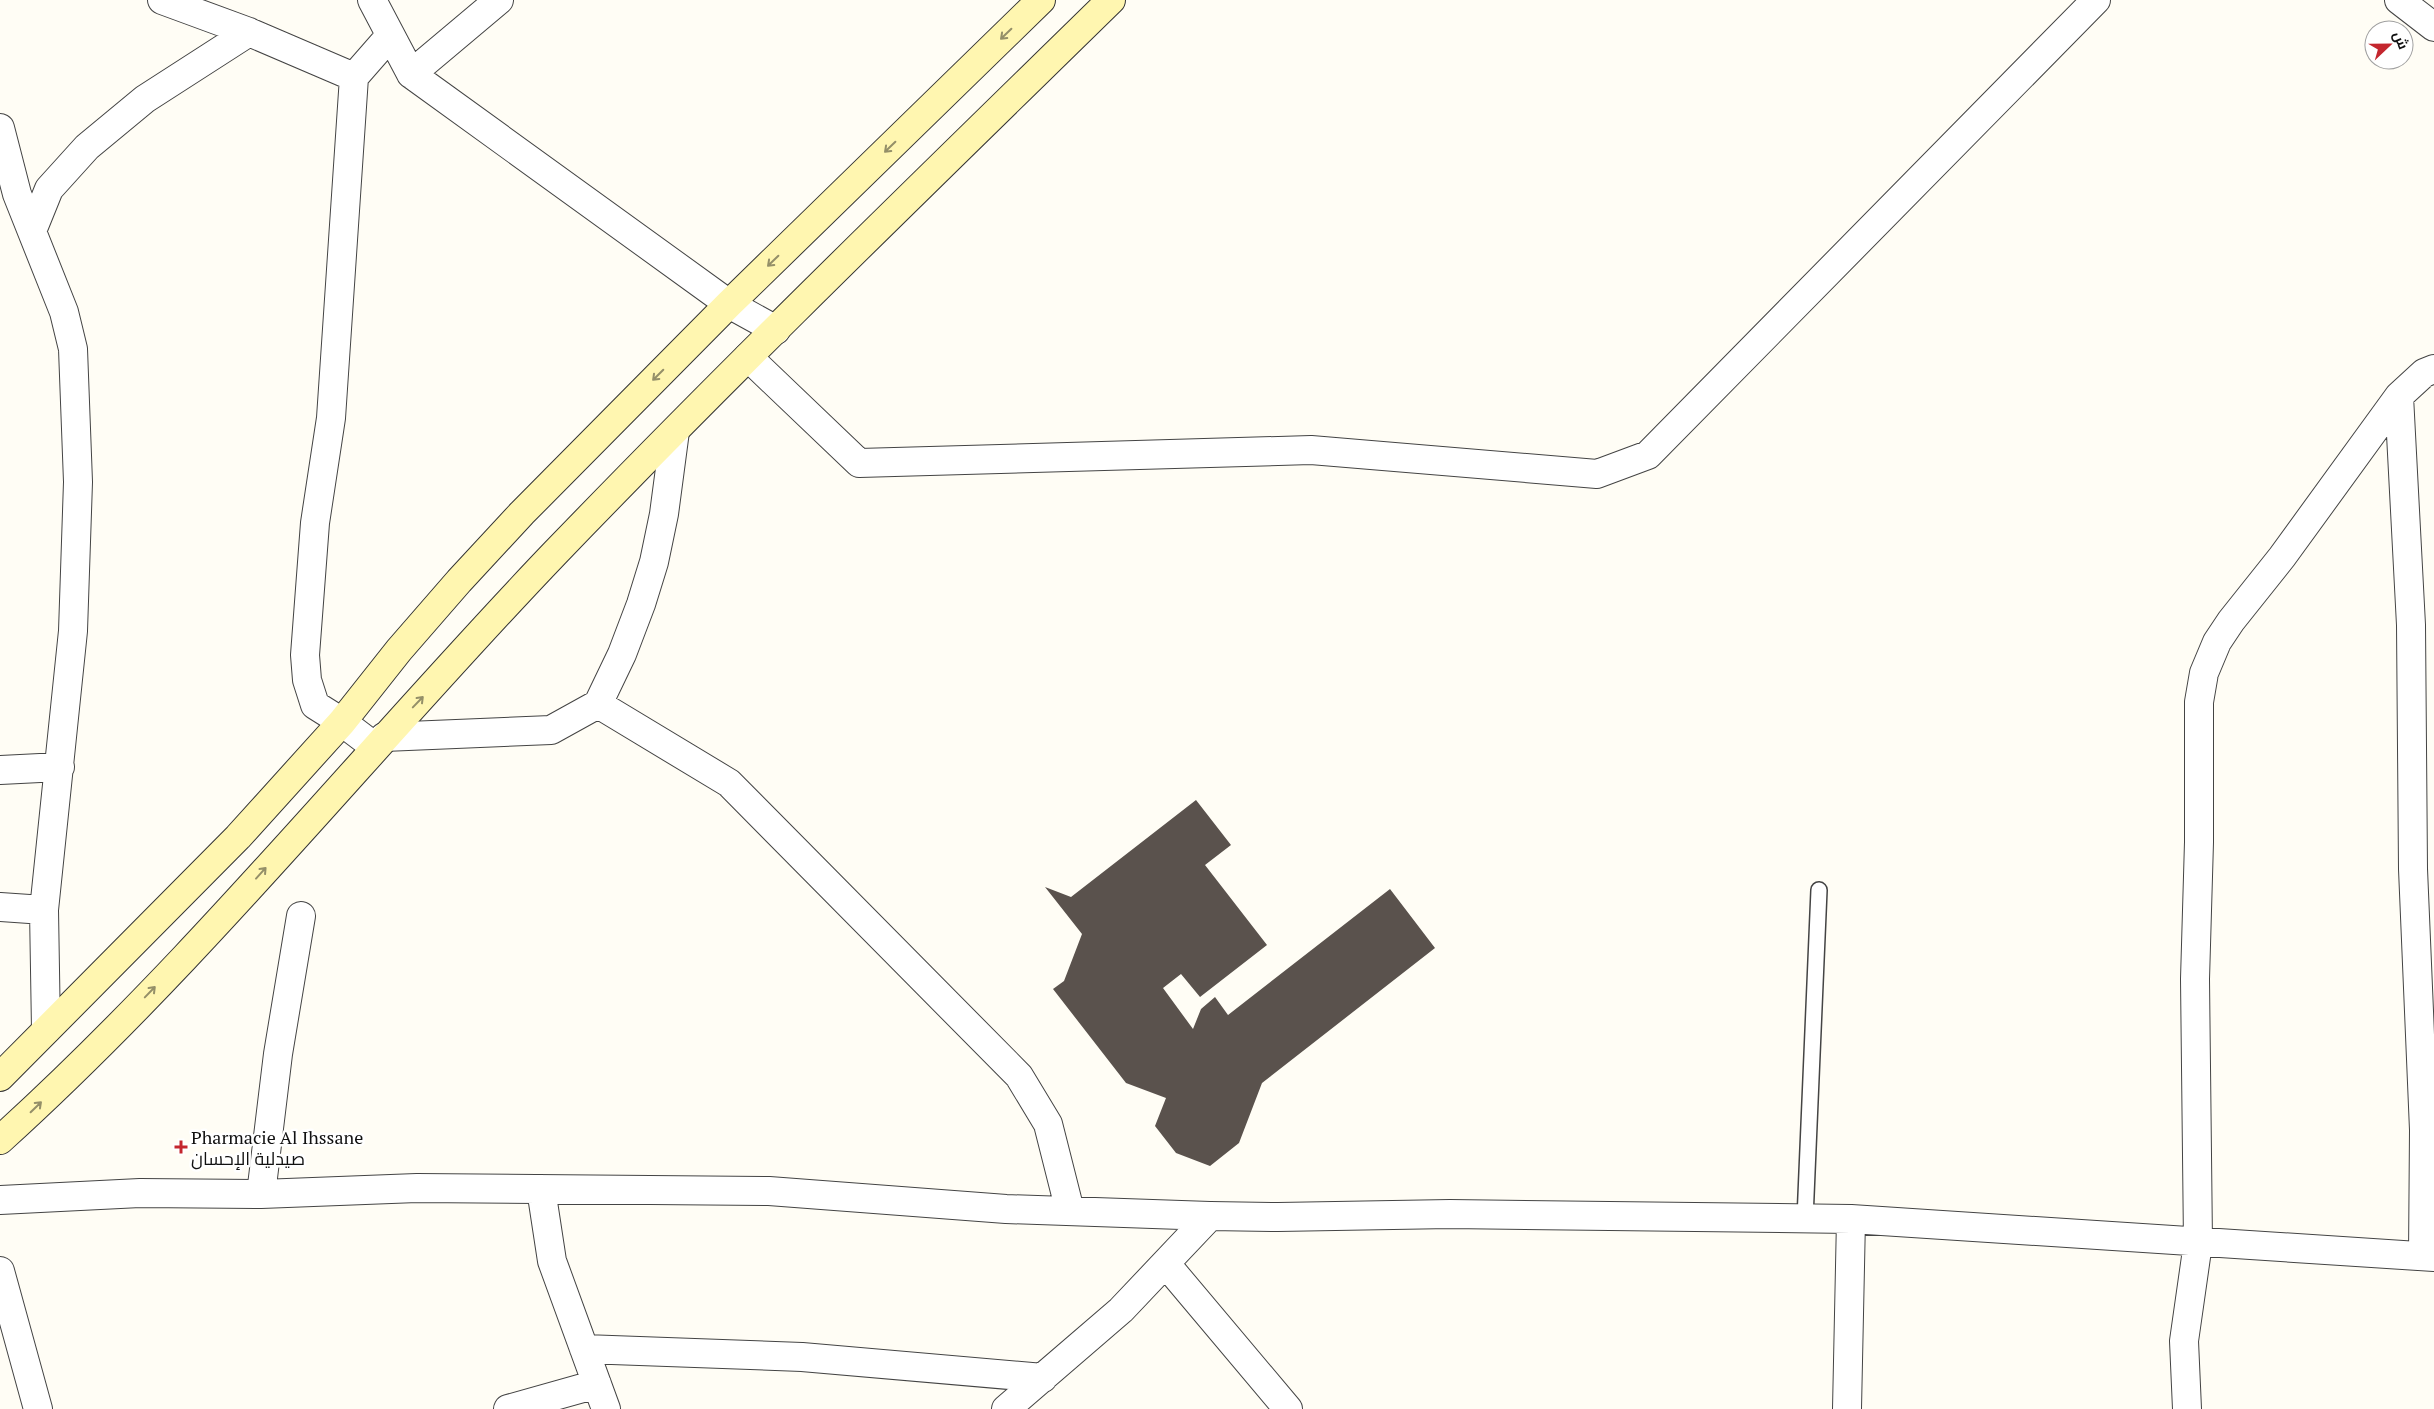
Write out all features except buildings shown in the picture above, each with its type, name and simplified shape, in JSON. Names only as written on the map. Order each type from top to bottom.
[{"type":"main road","points":[[0,1077],[185,893],[342,722],[399,650],[522,513],[729,304],[1041,0]]},
{"type":"main road","points":[[0,1140],[76,1069],[218,921],[554,554],[748,357],[1111,0]]},
{"type":"street","points":[[162,0],[249,32],[354,77]]},
{"type":"street","points":[[372,0],[389,37],[411,74],[729,304],[776,330]]},
{"type":"street","points":[[411,74],[499,0]]},
{"type":"street","points":[[748,357],[859,463],[1310,450],[1596,474],[1648,455],[2096,0]]},
{"type":"street","points":[[2398,0],[2434,27]]},
{"type":"street","points":[[32,231],[49,189],[86,147],[145,99],[249,32]]},
{"type":"street","points":[[389,37],[354,77],[331,418],[315,523],[305,655],[307,680],[315,705],[380,742],[552,730],[598,704],[622,654],[641,604],[654,562],[664,514],[675,431]]},
{"type":"street","points":[[0,128],[17,194],[64,312],[73,349],[78,482],[74,621],[44,910],[46,1030]]},
{"type":"street","points":[[2187,1409],[2184,1341],[2198,1243],[2195,979],[2199,842],[2199,702],[2204,673],[2217,642],[2230,621],[2282,557],[2399,396],[2424,373],[2434,369]]},
{"type":"street","points":[[0,1200],[140,1193],[261,1194],[417,1188],[769,1192],[1006,1208],[1210,1216],[1450,1214],[1851,1219],[2198,1243],[2429,1256],[2413,869],[2411,625],[2399,396]]},
{"type":"street","points":[[598,704],[728,782],[1020,1076],[1048,1124],[1070,1211]]},
{"type":"street","points":[[0,770],[60,767]]},
{"type":"street","points":[[0,907],[44,910]]},
{"type":"street","points":[[261,1194],[278,1054],[301,916]]},
{"type":"street","points":[[540,1189],[552,1262],[606,1409]]},
{"type":"street","points":[[1006,1409],[1121,1310],[1210,1216]]},
{"type":"street","points":[[1847,1409],[1851,1219]]},
{"type":"street","points":[[1166,1264],[1288,1409]]},
{"type":"street","points":[[0,1271],[38,1409]]},
{"type":"street","points":[[584,1349],[802,1357],[1042,1378]]},
{"type":"street","points":[[508,1409],[597,1384]]},
{"type":"lane","points":[[1805,1219],[1819,890]]},
{"type":"place","name":"Pharmacie Al Ihssane صيدلية الإحسان","points":[[181,1147]]}]
